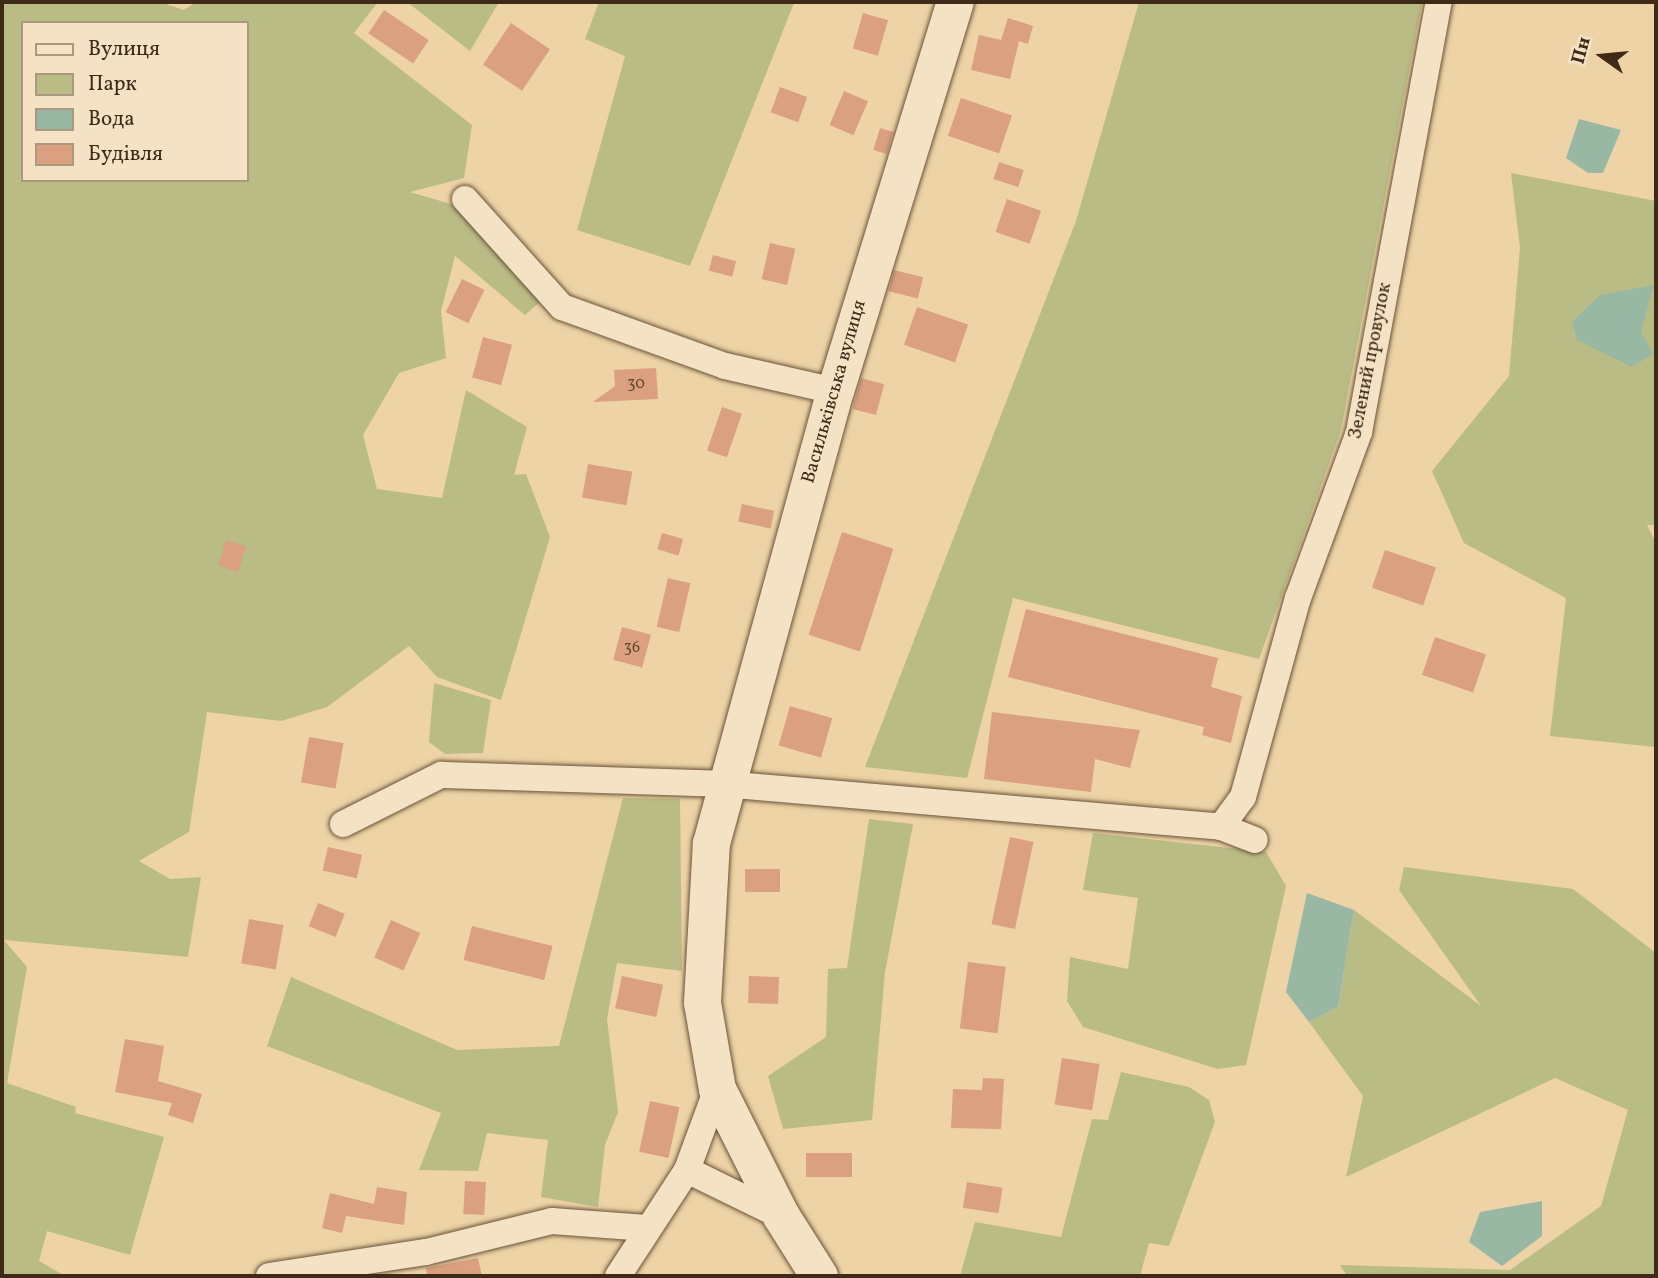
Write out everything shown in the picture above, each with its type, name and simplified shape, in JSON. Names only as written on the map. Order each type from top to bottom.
[{"type":"street","name":"Васильківська вулиця","points":[[819,1276],[781,1216],[717,1089],[702,1002],[703,928],[723,784],[835,391],[955,2]]},
{"type":"street","name":"Зелений провулок","points":[[1221,827],[1243,797],[1298,598],[1359,432],[1439,2]]},
{"type":"street","points":[[465,199],[562,307],[725,366],[835,391]]},
{"type":"street","points":[[343,824],[441,775],[723,784],[1221,827],[1255,840]]},
{"type":"street","points":[[618,1276],[687,1170],[717,1089]]},
{"type":"street","points":[[687,1170],[781,1216]]},
{"type":"street","points":[[269,1276],[426,1252],[552,1221],[647,1228]]},
{"type":"green space","points":[[2,2],[160,2],[184,10],[196,2],[378,2],[354,33],[472,125],[464,178],[410,192],[461,207],[542,300],[525,315],[455,256],[441,311],[446,358],[399,373],[363,435],[377,489],[442,498],[466,390],[527,427],[514,475],[526,474],[550,537],[501,700],[437,677],[409,646],[327,707],[281,721],[207,712],[189,832],[139,861],[170,879],[201,877],[188,957],[4,940],[27,967],[7,1083],[76,1107],[75,1113],[164,1137],[130,1255],[47,1231],[39,1261],[65,1276],[2,1276]]},
{"type":"green space","points":[[407,2],[499,2],[470,51]]},
{"type":"green space","points":[[599,2],[794,3],[690,266],[577,230],[625,56],[585,39]]},
{"type":"green space","points":[[1139,2],[1422,2],[1341,430],[1259,659],[1013,598],[967,778],[865,767],[1076,221]]},
{"type":"green space","points":[[1511,173],[1656,201],[1656,525],[1647,525],[1656,543],[1656,747],[1550,736],[1566,598],[1464,543],[1432,471],[1509,376],[1520,248]]},
{"type":"green space","points":[[434,683],[491,700],[483,753],[445,754],[429,742]]},
{"type":"green space","points":[[623,798],[680,799],[682,971],[617,963],[607,1019],[618,1112],[605,1145],[598,1207],[541,1197],[548,1140],[487,1133],[478,1171],[419,1170],[441,1113],[267,1046],[291,977],[457,1050],[559,1046]]},
{"type":"green space","points":[[869,819],[913,824],[885,972],[872,1120],[783,1129],[768,1076],[826,1037],[828,969],[847,968]]},
{"type":"green space","points":[[1093,833],[1266,852],[1286,886],[1246,1065],[1218,1069],[1083,1027],[1067,1001],[1070,957],[1128,969],[1138,898],[1083,890]]},
{"type":"green space","points":[[1404,867],[1573,889],[1656,953],[1656,1276],[1347,1276],[1340,1265],[1510,1270],[1601,1206],[1628,1110],[1555,1078],[1346,1177],[1363,1096],[1309,1022],[1338,1007],[1354,910],[1481,1006],[1399,890]]},
{"type":"green space","points":[[1121,1072],[1189,1087],[1209,1100],[1215,1122],[1169,1246],[1149,1243],[1140,1276],[960,1276],[975,1222],[1061,1237],[1092,1119],[1108,1120]]},
{"type":"water","points":[[1579,119],[1621,130],[1603,173],[1588,173],[1566,158]]},
{"type":"water","points":[[1654,285],[1641,332],[1653,354],[1632,367],[1577,340],[1572,322],[1600,295]]},
{"type":"water","points":[[1307,893],[1354,910],[1338,1007],[1309,1022],[1286,992]]},
{"type":"water","points":[[1542,1201],[1542,1236],[1502,1266],[1469,1242],[1480,1212]]},
{"type":"building","points":[[384,10],[429,40],[413,63],[368,33]]},
{"type":"building","points":[[863,13],[888,20],[878,56],[853,49]]},
{"type":"building","points":[[1008,18],[1033,26],[1028,44],[1019,41],[1010,79],[971,70],[979,35],[1001,40]]},
{"type":"building","points":[[511,23],[550,49],[522,91],[483,64]]},
{"type":"building","points":[[780,87],[807,97],[798,122],[771,112]]},
{"type":"building","points":[[844,91],[868,101],[853,135],[830,125]]},
{"type":"building","points":[[961,98],[1012,116],[999,153],[948,136]]},
{"type":"building","points":[[880,128],[893,132],[887,154],[873,150]]},
{"type":"building","points":[[999,162],[1024,170],[1018,187],[993,179]]},
{"type":"building","points":[[1007,199],[1041,211],[1030,244],[996,232]]},
{"type":"building","points":[[770,243],[795,249],[787,285],[762,279]]},
{"type":"building","points":[[713,255],[736,261],[732,277],[709,270]]},
{"type":"building","points":[[894,270],[923,277],[918,299],[889,291]]},
{"type":"building","points":[[462,279],[484,290],[468,323],[446,312]]},
{"type":"building","points":[[917,307],[968,325],[955,362],[904,345]]},
{"type":"building","points":[[483,337],[512,345],[501,385],[472,378]]},
{"type":"building","points":[[656,368],[658,399],[593,402],[615,386],[614,370]]},
{"type":"building","points":[[861,378],[884,384],[876,415],[853,409]]},
{"type":"building","points":[[722,407],[742,414],[727,457],[707,450]]},
{"type":"building","points":[[588,464],[632,472],[626,505],[582,497]]},
{"type":"building","points":[[742,504],[774,511],[771,528],[738,522]]},
{"type":"building","points":[[842,532],[893,549],[860,651],[809,635]]},
{"type":"building","points":[[662,533],[683,539],[678,555],[657,549]]},
{"type":"building","points":[[226,540],[246,546],[238,572],[218,566]]},
{"type":"building","points":[[1385,550],[1436,568],[1423,605],[1372,588]]},
{"type":"building","points":[[668,578],[690,583],[679,632],[657,627]]},
{"type":"building","points":[[1026,609],[1218,658],[1211,687],[1242,696],[1231,743],[1202,735],[1204,727],[1008,677]]},
{"type":"building","points":[[622,627],[651,635],[642,668],[613,660]]},
{"type":"building","points":[[1435,637],[1486,655],[1473,692],[1422,675]]},
{"type":"building","points":[[790,706],[832,718],[821,758],[779,745]]},
{"type":"building","points":[[992,712],[1140,730],[1130,768],[1095,759],[1091,792],[984,779]]},
{"type":"building","points":[[309,737],[343,743],[335,788],[301,782]]},
{"type":"building","points":[[1010,837],[1033,842],[1015,929],[991,924]]},
{"type":"building","points":[[328,847],[362,855],[357,878],[323,870]]},
{"type":"building","points":[[745,869],[780,869],[780,892],[745,892]]},
{"type":"building","points":[[318,903],[345,914],[336,937],[309,926]]},
{"type":"building","points":[[249,919],[283,925],[276,969],[241,963]]},
{"type":"building","points":[[391,920],[420,933],[404,970],[374,957]]},
{"type":"building","points":[[472,926],[553,946],[544,980],[464,960]]},
{"type":"building","points":[[968,962],[1006,967],[998,1033],[960,1029]]},
{"type":"building","points":[[622,976],[663,985],[656,1017],[615,1008]]},
{"type":"building","points":[[749,976],[779,977],[778,1004],[748,1003]]},
{"type":"building","points":[[125,1039],[164,1046],[158,1081],[202,1094],[193,1123],[168,1115],[172,1103],[115,1092]]},
{"type":"building","points":[[1062,1058],[1100,1064],[1092,1110],[1055,1104]]},
{"type":"building","points":[[983,1078],[1004,1079],[1001,1129],[951,1128],[953,1089],[982,1090]]},
{"type":"building","points":[[650,1101],[679,1107],[669,1158],[639,1152]]},
{"type":"building","points":[[806,1153],[852,1153],[852,1177],[806,1177]]},
{"type":"building","points":[[465,1181],[486,1182],[484,1215],[463,1214]]},
{"type":"building","points":[[967,1182],[1003,1188],[998,1213],[963,1208]]},
{"type":"building","points":[[377,1187],[407,1192],[404,1225],[346,1216],[342,1233],[322,1228],[330,1193],[374,1204]]},
{"type":"building","points":[[478,1258],[482,1276],[427,1276],[426,1268]]}]
